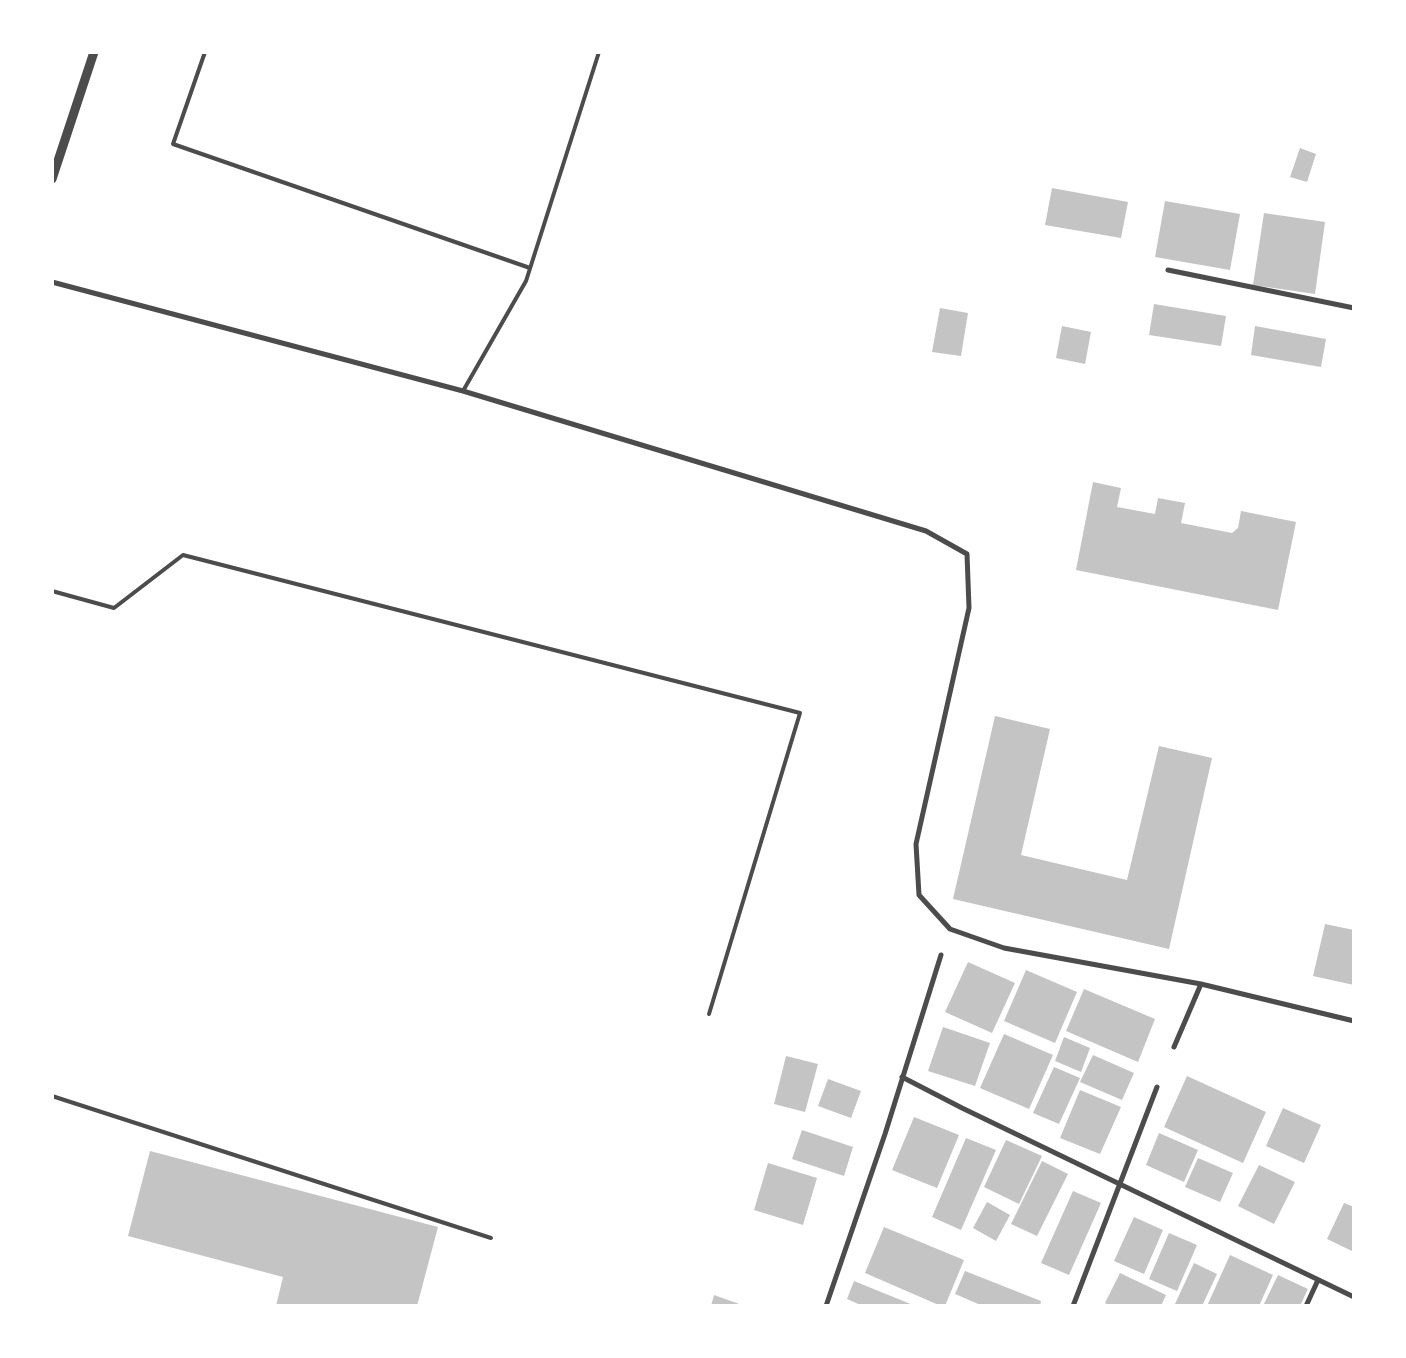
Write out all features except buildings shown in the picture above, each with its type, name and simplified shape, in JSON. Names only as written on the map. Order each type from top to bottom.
[{"type":"street","points":[[52,179],[55,163],[94,52]]},
{"type":"street","points":[[1168,270],[1354,308]]},
{"type":"street","points":[[52,282],[463,391],[926,531],[967,554],[969,608],[916,844],[919,895],[950,929],[1004,948],[1201,984],[1354,1021]]},
{"type":"street","points":[[826,1306],[886,1134],[941,955]]},
{"type":"street","points":[[1174,1047],[1201,984]]},
{"type":"street","points":[[902,1078],[1354,1296]]},
{"type":"street","points":[[1073,1306],[1158,1087]]},
{"type":"street","points":[[1306,1306],[1318,1280]]},
{"type":"lane","points":[[205,52],[173,144],[530,268]]},
{"type":"lane","points":[[463,391],[526,281],[599,52]]},
{"type":"lane","points":[[52,591],[114,608],[183,555],[800,712],[708,1014]]},
{"type":"lane","points":[[52,1096],[491,1238]]}]
